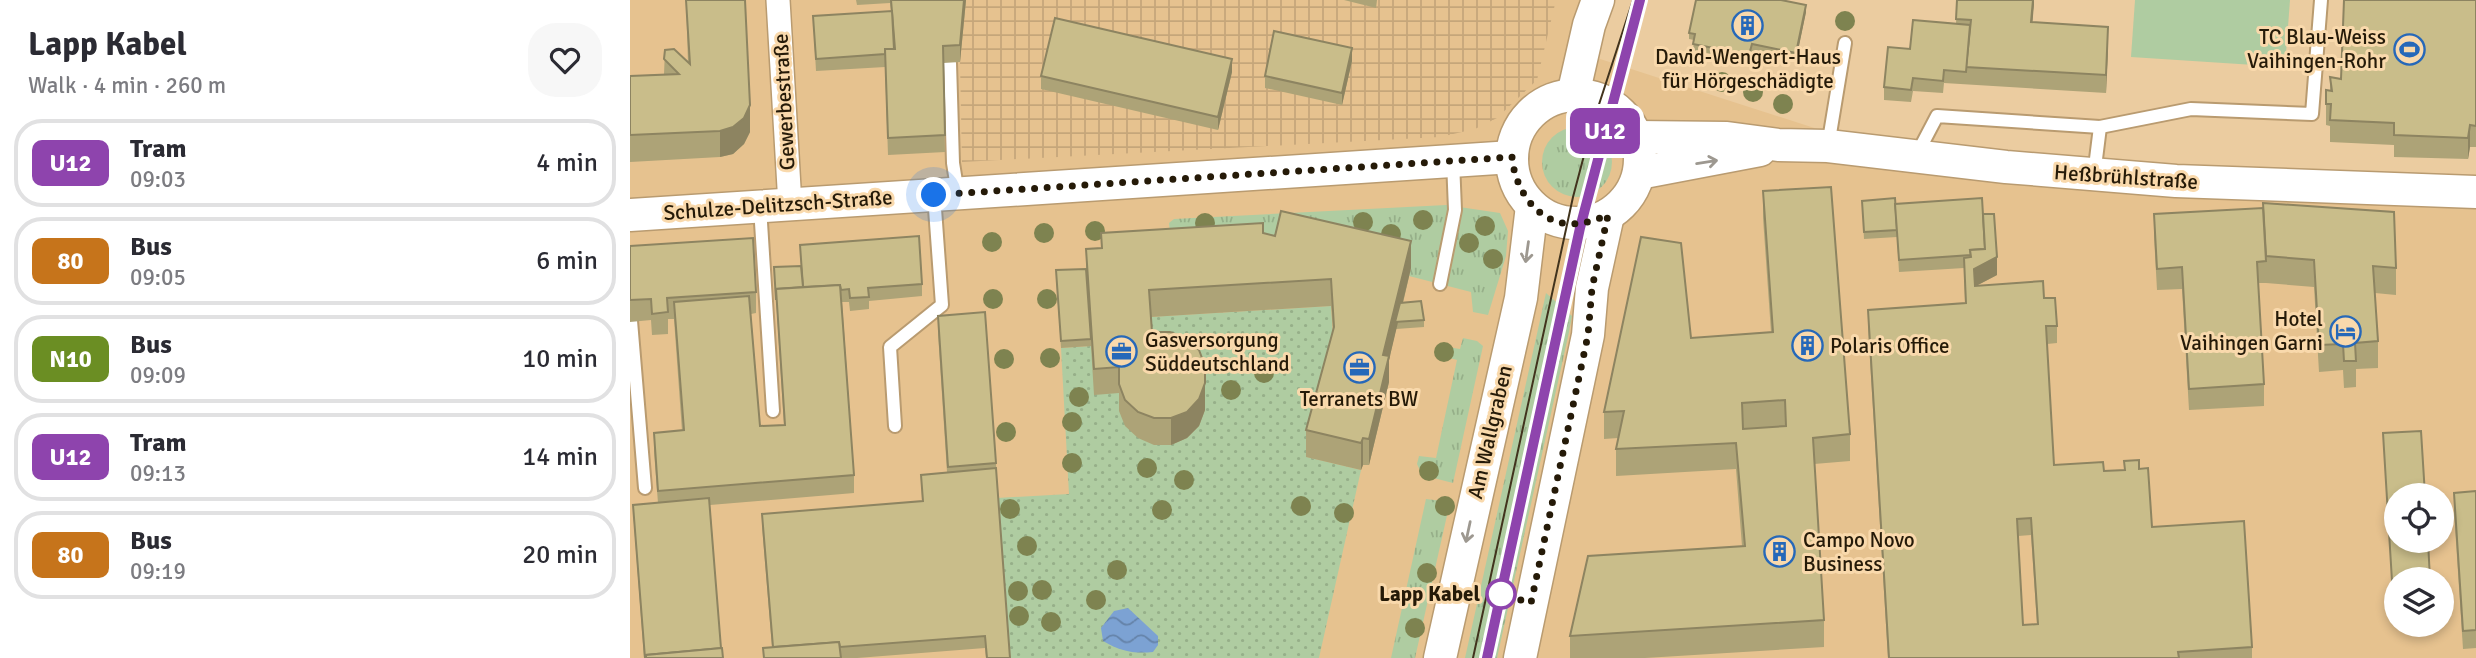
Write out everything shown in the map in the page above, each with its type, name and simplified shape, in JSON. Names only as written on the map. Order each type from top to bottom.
[{"type":"street","name":"Gewerbestraße","points":[[775,206],[778,0]]},
{"type":"street","points":[[1573,95],[1598,0]]},
{"type":"street","points":[[1573,95],[1601,100],[1629,122],[1637,137],[1642,155],[1639,173],[1628,198],[1608,215],[1581,223],[1548,218],[1532,206],[1517,183],[1512,157],[1517,134],[1530,114],[1550,100],[1573,95]]},
{"type":"street","name":"Heßbrühlstraße","points":[[1637,137],[1727,138],[1778,145],[1828,146],[2094,175],[2257,186],[2476,192]]},
{"type":"street","name":"Heßbrühlstraße","points":[[1639,173],[1726,159],[1778,145]]},
{"type":"street","name":"Schulze-Delitzsch-Straße","points":[[630,215],[1512,157]]},
{"type":"street","name":"Am Wallgraben","points":[[1440,658],[1521,298],[1532,206]]},
{"type":"street","points":[[1520,658],[1588,335],[1592,288],[1608,215]]},
{"type":"lane","points":[[1916,156],[1937,116],[2100,127],[2191,109],[2312,114],[2321,0]]},
{"type":"lane","points":[[1828,146],[1845,43]]},
{"type":"lane","points":[[895,426],[890,347],[942,305],[946,195],[953,163],[950,63]]},
{"type":"lane","points":[[2094,175],[2100,127]]},
{"type":"lane","points":[[1440,284],[1455,210],[1453,161]]},
{"type":"lane","points":[[773,411],[775,206]]},
{"type":"lane","points":[[630,309],[645,488]]},
{"type":"shaded area","points":[[630,0],[1614,0],[1597,58],[1935,167],[2476,198],[2476,658],[630,658]]},
{"type":"shaded area","points":[[966,0],[1556,0],[1537,80],[1497,118],[1475,129],[1440,137],[962,162],[960,62]]},
{"type":"green space","points":[[2135,0],[2290,0],[2285,67],[2131,57]]},
{"type":"green space","points":[[1570,127],[1584,127],[1597,132],[1607,142],[1612,162],[1607,182],[1597,192],[1584,197],[1570,197],[1557,192],[1547,182],[1542,169],[1542,155],[1547,142],[1557,132]]},
{"type":"green space","points":[[1446,205],[1500,213],[1508,231],[1506,256],[1488,315],[1473,312],[1471,292],[1409,276],[1411,267],[1170,233],[1169,223],[1174,219]]},
{"type":"green space","points":[[1546,293],[1572,316],[1497,658],[1465,658]]},
{"type":"green space","points":[[1331,306],[1334,354],[1307,457],[1361,470],[1319,658],[1009,658],[997,498],[1069,494],[1061,348],[1091,346],[1152,359],[1149,317]]},
{"type":"green space","points":[[1463,338],[1477,341],[1483,346],[1453,483],[1422,475],[1417,464],[1419,456],[1436,458],[1457,360],[1439,355],[1441,346],[1460,349]]},
{"type":"green space","points":[[1426,499],[1450,502],[1415,658],[1391,658]]},
{"type":"water","points":[[1128,608],[1158,636],[1158,645],[1153,652],[1127,651],[1103,641],[1101,628],[1114,611]]},
{"type":"building","points":[[686,0],[745,0],[750,105],[744,118],[733,127],[720,131],[630,135],[630,76],[679,74],[664,59],[665,50],[674,49],[690,64]]},
{"type":"building","points":[[891,0],[964,0],[960,45],[943,46],[945,135],[888,138],[885,49],[895,49]]},
{"type":"building","name":"David-Wengert-Haus für Hörgeschädigte","points":[[1696,0],[1781,0],[1806,5],[1796,53],[1752,44],[1749,55],[1693,44],[1695,34],[1689,33]]},
{"type":"building","points":[[1957,0],[2033,0],[2031,22],[2108,27],[2106,75],[1966,67],[1971,20],[1956,19]]},
{"type":"building","name":"TC Blau-Weiss Vaihingen-Rohr","points":[[2344,0],[2476,0],[2476,126],[2470,125],[2468,138],[2394,135],[2394,123],[2330,120],[2331,104],[2326,104],[2326,90],[2332,91],[2330,77],[2341,79]]},
{"type":"building","points":[[892,11],[894,49],[885,49],[885,54],[816,59],[813,16]]},
{"type":"building","points":[[1055,18],[1232,59],[1218,117],[1041,76]]},
{"type":"building","points":[[1913,20],[1970,25],[1966,72],[1944,70],[1943,81],[1913,78],[1911,90],[1884,87],[1888,47],[1910,49]]},
{"type":"building","points":[[1274,31],[1352,48],[1342,93],[1265,76]]},
{"type":"building","points":[[1831,187],[1850,434],[1813,438],[1824,620],[1570,636],[1588,556],[1745,546],[1736,443],[1616,449],[1624,411],[1604,412],[1641,237],[1681,243],[1691,338],[1773,332],[1763,191]],"holes":[[[1785,400],[1786,426],[1743,429],[1742,403]]]},
{"type":"building","points":[[1895,198],[1897,230],[1864,232],[1862,201]]},
{"type":"building","points":[[1982,198],[1985,249],[1970,250],[1971,255],[1899,260],[1895,204]]},
{"type":"building","name":"Hotel Vaihingen Garni","points":[[2263,203],[2394,212],[2396,268],[2373,266],[2378,341],[2355,343],[2356,361],[2344,361],[2343,344],[2319,345],[2314,260],[2266,256]]},
{"type":"building","points":[[2263,208],[2266,261],[2257,262],[2264,384],[2189,389],[2182,267],[2157,269],[2154,214]]},
{"type":"building","points":[[1281,211],[1411,241],[1383,355],[1389,356],[1369,439],[1363,438],[1361,443],[1306,430],[1334,327],[1331,279],[1149,290],[1152,332],[1170,332],[1186,338],[1199,350],[1205,366],[1205,383],[1199,399],[1187,412],[1171,418],[1154,418],[1138,412],[1125,400],[1119,384],[1119,367],[1094,369],[1086,249],[1102,248],[1101,233],[1263,223],[1263,233],[1275,236]]},
{"type":"building","points":[[1983,214],[1994,214],[1997,257],[1974,269],[1975,286],[2043,281],[2044,298],[2055,298],[2057,326],[2046,326],[2054,465],[2103,462],[2104,471],[2125,470],[2124,461],[2139,460],[2139,469],[2148,468],[2152,527],[2244,521],[2252,647],[2178,652],[2179,658],[1889,658],[1868,310],[1966,303],[1964,258],[1971,257],[1970,250],[1985,249]],"holes":[[[2031,518],[2038,624],[2023,625],[2017,519]]]},
{"type":"building","points":[[919,236],[922,284],[868,288],[869,297],[850,298],[849,289],[841,290],[840,285],[803,287],[800,245]]},
{"type":"building","points":[[753,238],[756,292],[667,298],[668,312],[652,314],[651,299],[630,300],[630,246]]},
{"type":"building","points":[[801,266],[803,287],[776,289],[776,300],[774,267]]},
{"type":"building","points":[[1086,269],[1091,339],[1061,341],[1056,270]]},
{"type":"building","points":[[840,285],[854,475],[658,491],[654,433],[684,430],[674,302],[749,296],[760,426],[785,425],[776,289]]},
{"type":"building","points":[[1421,301],[1424,320],[1395,322],[1400,303]]},
{"type":"building","points":[[985,312],[996,463],[948,467],[938,316]]},
{"type":"building","points":[[2421,431],[2424,483],[2386,483],[2383,433]]},
{"type":"building","points":[[996,468],[1010,658],[987,658],[985,636],[840,647],[839,642],[773,647],[762,514],[923,501],[921,475]]},
{"type":"building","points":[[2476,491],[2476,630],[2463,631],[2454,493]]},
{"type":"building","points":[[709,498],[721,648],[646,655],[645,658],[633,505]]},
{"type":"building","points":[[2390,553],[2429,553],[2429,567],[2391,567]]},
{"type":"building","points":[[839,642],[841,658],[764,658],[763,648]]},
{"type":"building","points":[[722,648],[723,658],[646,658],[646,655]]},
{"type":"tram line","points":[[1473,658],[1573,197],[1591,129],[1633,0]]},
{"type":"tram line","name":"U12","points":[[1487,658],[1580,228],[1640,0]]},
{"type":"tram line","points":[[1487,658],[1580,228],[1625,58]]},
{"type":"place","name":"David-Wengert-Haus für Hörgeschädigte","points":[[1748,25]]},
{"type":"place","name":"TC Blau-Weiss Vaihingen-Rohr","points":[[2409,49]]},
{"type":"place","name":"Hotel Vaihingen Garni","points":[[2346,331]]},
{"type":"place","name":"Polaris Office","points":[[1807,346]]},
{"type":"place","name":"Gasversorgung Süddeutschland","points":[[1122,352]]},
{"type":"place","name":"Terranets BW","points":[[1359,367]]},
{"type":"place","name":"Campo Novo Business","points":[[1780,552]]},
{"type":"place","name":"Lapp Kabel","points":[[1501,594]]},
{"type":"route","points":[[934,195],[1123,185],[1512,157],[1513,175],[1520,192],[1548,218],[1581,223],[1608,215],[1598,250],[1588,335],[1531,603],[1501,594]]}]
